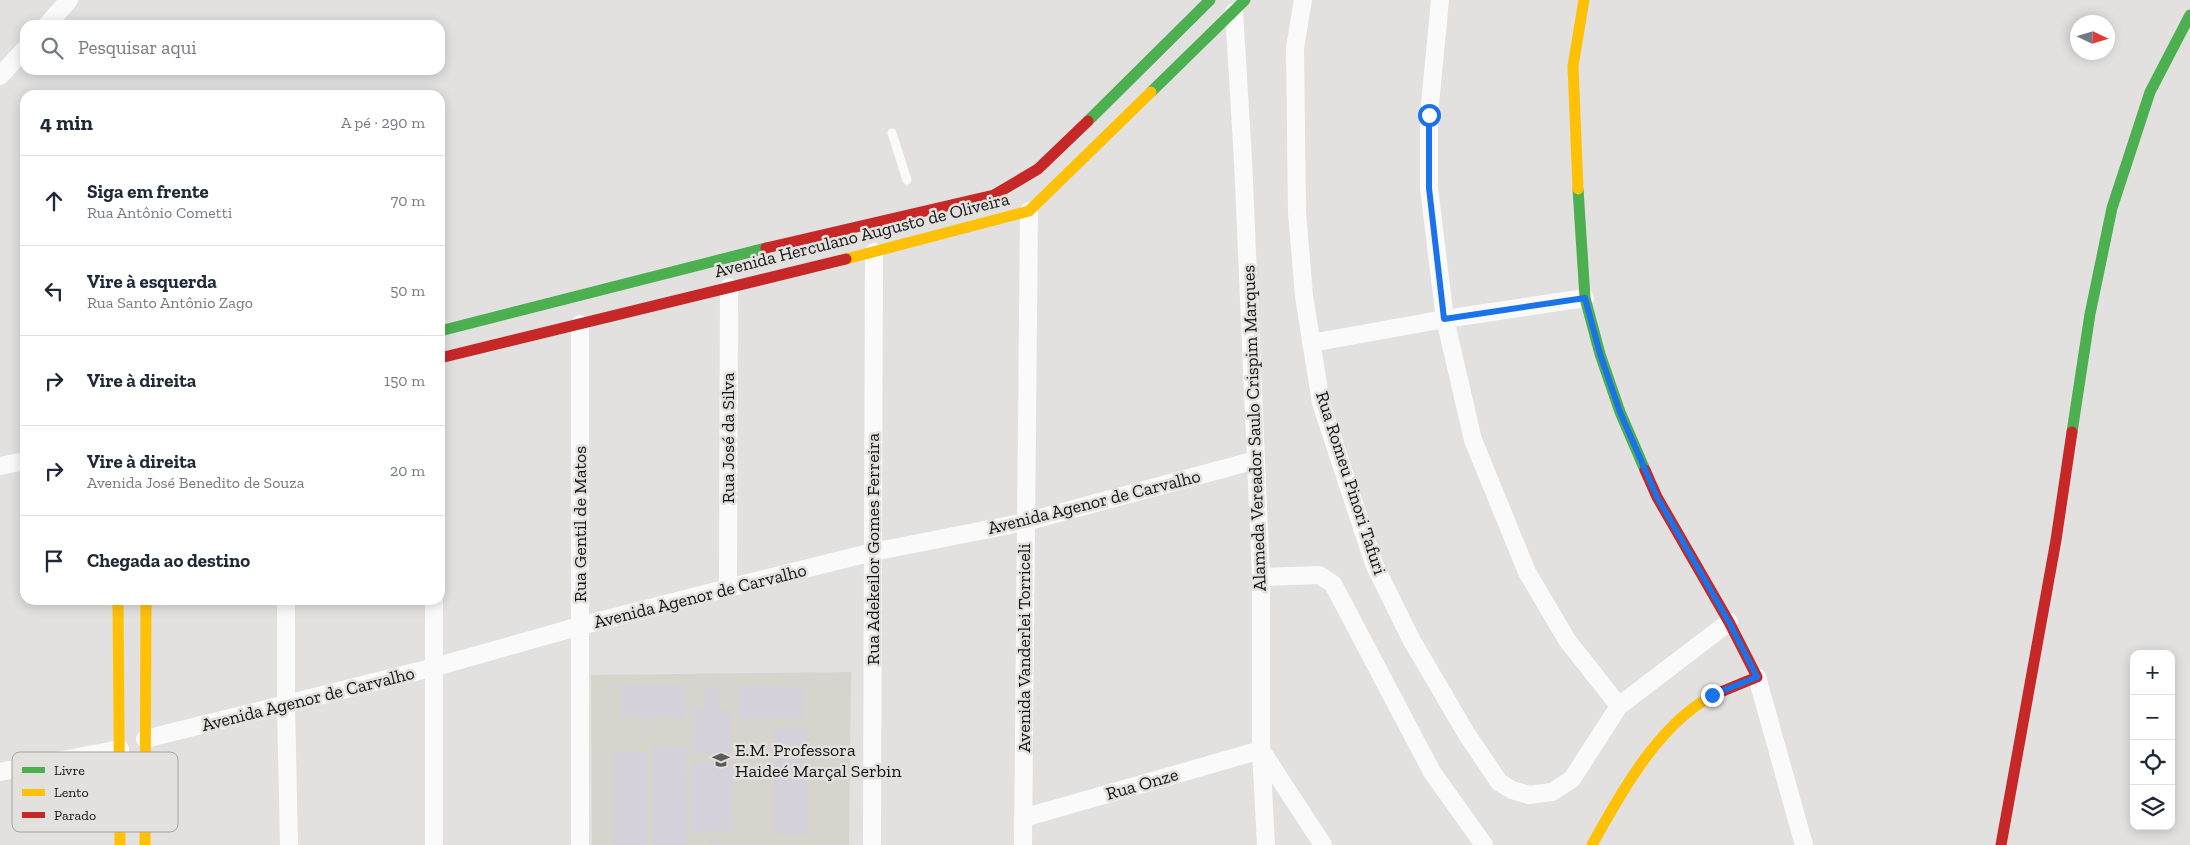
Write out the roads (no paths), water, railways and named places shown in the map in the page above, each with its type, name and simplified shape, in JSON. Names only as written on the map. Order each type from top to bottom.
[{"type":"street","points":[[51,20],[69,0]]},
{"type":"street","name":"Avenida Herculano Augusto de Oliveira","points":[[445,330],[683,268],[1027,187],[1051,158],[1210,0]]},
{"type":"street","name":"Rua Romeu Pinori Tafuri","points":[[1303,0],[1295,48],[1297,212],[1304,296],[1321,403],[1374,564],[1416,648],[1466,733],[1500,782],[1512,790],[1528,795],[1552,792],[1572,779],[1619,706],[1729,622]]},
{"type":"street","points":[[1440,0],[1429,115],[1429,188],[1444,319],[1473,440],[1527,572],[1567,640],[1619,706]]},
{"type":"street","points":[[1584,0],[1573,66],[1574,127],[1585,298],[1600,354],[1620,412],[1657,497],[1729,622],[1757,677],[1804,845]]},
{"type":"street","name":"Avenida Herculano Augusto de Oliveira","points":[[445,357],[874,252],[1029,210],[1239,6]]},
{"type":"street","name":"Alameda Vereador Saulo Crispim Marques","points":[[1239,6],[1261,577],[1261,750],[1266,845]]},
{"type":"street","points":[[2001,845],[2056,540],[2090,314],[2112,208],[2150,92],[2190,14]]},
{"type":"street","points":[[0,76],[20,54]]},
{"type":"street","points":[[1027,187],[1029,210]]},
{"type":"street","name":"Avenida Vanderlei Torriceli","points":[[1023,845],[1029,210]]},
{"type":"street","name":"Rua Adekeilor Gomes Ferreira","points":[[872,845],[874,252]]},
{"type":"street","name":"Rua José da Silva","points":[[728,288],[728,588]]},
{"type":"street","points":[[1312,343],[1444,319],[1585,298]]},
{"type":"street","name":"Rua Gentil de Matos","points":[[580,324],[580,845]]},
{"type":"street","name":"Avenida Agenor de Carvalho","points":[[145,739],[435,667],[580,626],[728,588],[873,552],[1025,522],[1256,460]]},
{"type":"street","points":[[0,466],[20,462]]},
{"type":"street","points":[[1261,577],[1319,575],[1333,584],[1432,772],[1484,845]]},
{"type":"street","points":[[104,752],[120,749],[118,714],[118,605]]},
{"type":"street","points":[[145,752],[146,605]]},
{"type":"street","points":[[286,605],[289,845]]},
{"type":"street","points":[[434,605],[434,845]]},
{"type":"street","points":[[1592,845],[1606,819],[1652,747],[1686,715],[1712,695],[1757,677]]},
{"type":"street","points":[[1261,750],[1323,845]]},
{"type":"street","name":"Rua Onze","points":[[1023,818],[1261,750]]},
{"type":"street","points":[[120,832],[120,845]]},
{"type":"street","points":[[145,832],[145,845]]},
{"type":"lane","points":[[892,133],[907,180]]},
{"type":"place","name":"E.M. Professora Haideé Marçal Serbin","points":[[721,760]]}]
